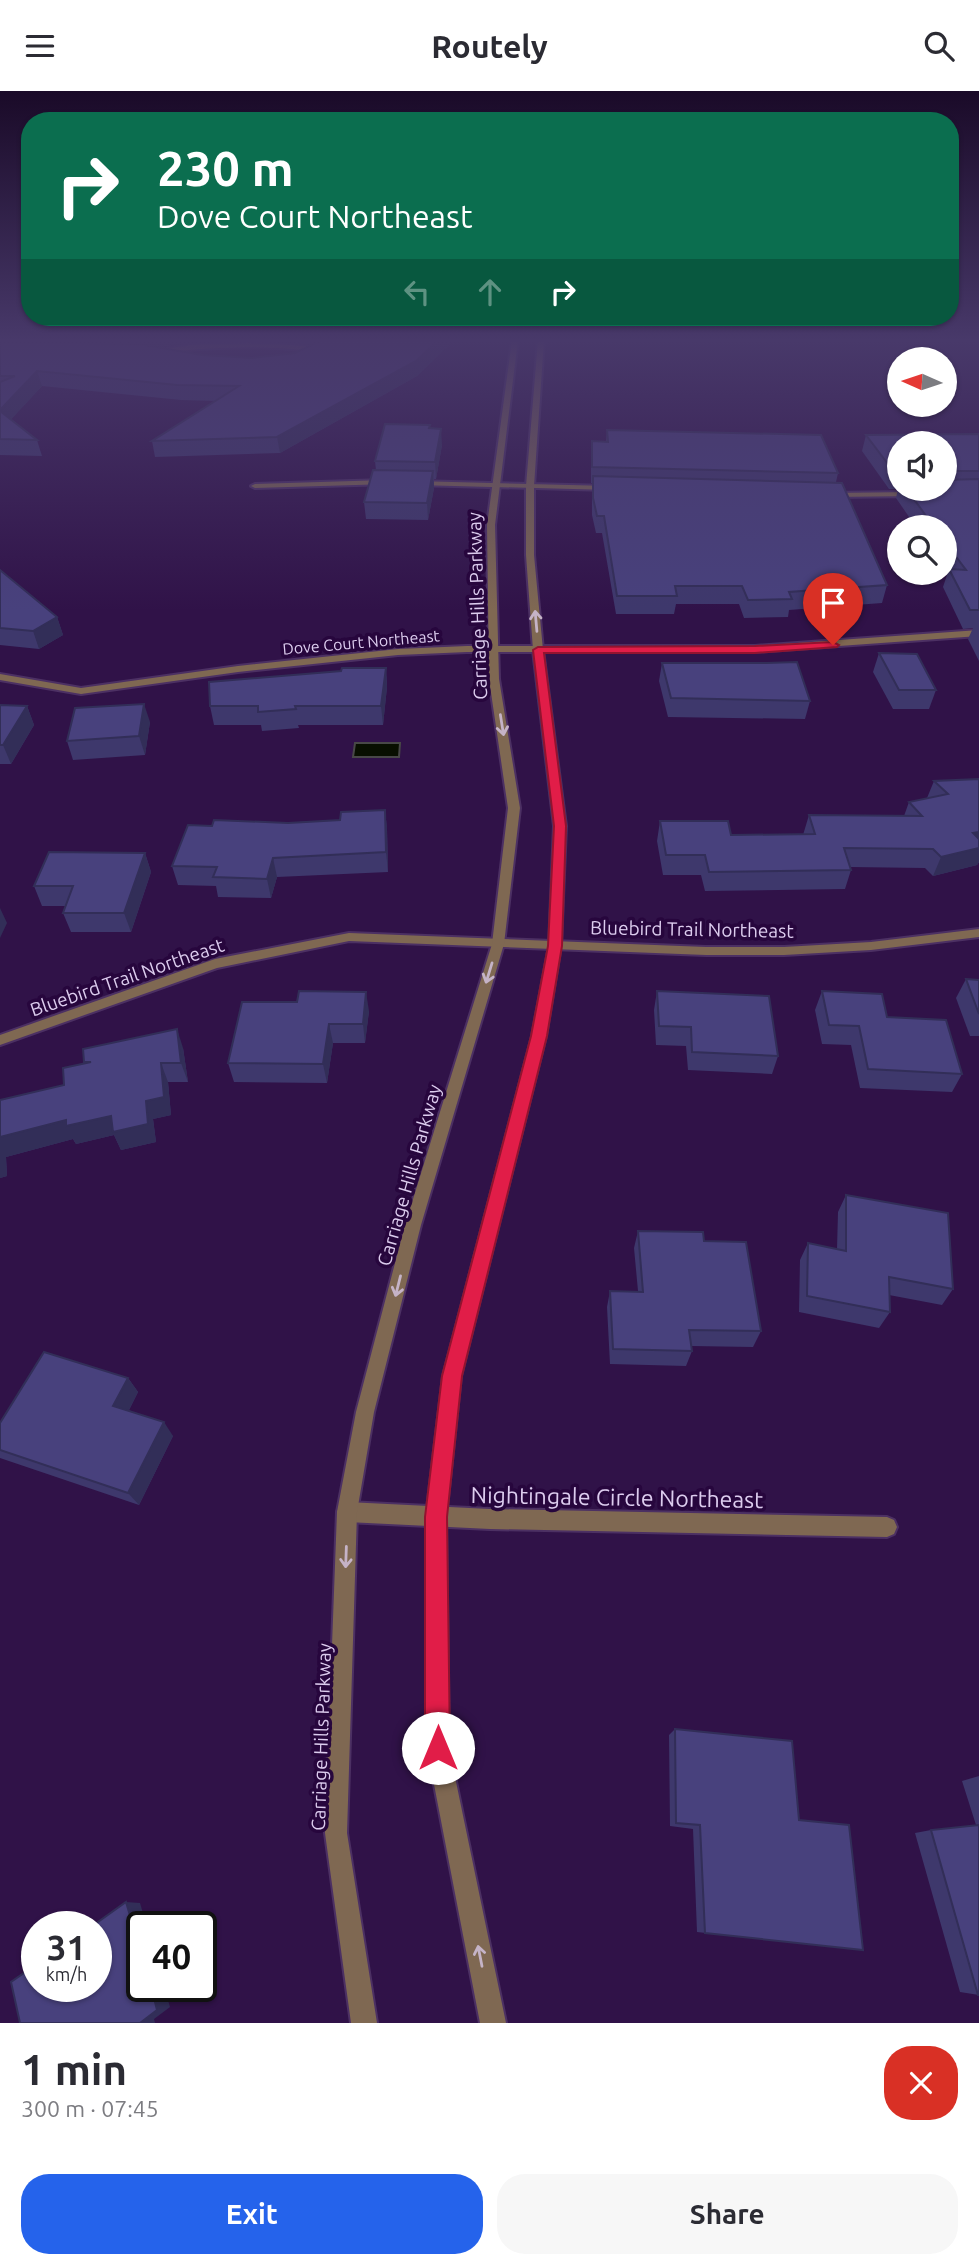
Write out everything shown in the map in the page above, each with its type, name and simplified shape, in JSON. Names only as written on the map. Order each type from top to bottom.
[{"type":"street","name":"Carriage Hills Parkway","points":[[364,2023],[336,1833],[347,1512],[365,1412],[413,1225],[498,944],[514,808],[494,679],[491,524],[503,430]]},
{"type":"street","points":[[494,2023],[438,1748],[436,1517],[452,1376],[539,1036],[555,946],[560,826],[538,650],[530,555],[530,486],[534,430]]},
{"type":"street","points":[[255,486],[352,481],[392,482]]},
{"type":"street","points":[[406,482],[619,488]]},
{"type":"street","points":[[820,495],[887,494]]},
{"type":"street","name":"Dove Court Northeast","points":[[0,677],[81,691],[398,652],[495,649],[755,649],[979,633]]},
{"type":"street","name":"Bluebird Trail Northeast","points":[[0,1040],[215,964],[349,937],[555,946],[784,951],[871,946],[979,933]]},
{"type":"street","name":"Nightingale Circle Northeast","points":[[347,1512],[436,1517],[887,1527]]},
{"type":"shaded area","points":[[355,743],[400,743],[399,757],[353,757]]},
{"type":"building","points":[[0,430],[24,430],[37,440],[0,439]]},
{"type":"building","points":[[169,430],[290,430],[277,437],[152,441]]},
{"type":"building","points":[[383,430],[441,430],[435,462],[375,461]]},
{"type":"building","points":[[607,430],[821,435],[838,473],[592,467],[592,441],[608,442]]},
{"type":"building","points":[[957,434],[979,434],[979,471],[957,471]]},
{"type":"building","points":[[866,435],[887,435],[887,463]]},
{"type":"building","points":[[373,470],[433,471],[427,503],[364,502]]},
{"type":"building","points":[[593,476],[842,483],[887,585],[789,592],[792,599],[748,600],[742,586],[675,586],[677,596],[617,596],[604,516],[597,516],[593,498]]},
{"type":"building","points":[[979,479],[979,610],[970,610],[957,585],[957,569],[966,570],[957,558],[957,515],[925,515],[915,501],[957,501],[957,480]]},
{"type":"building","points":[[0,570],[57,617],[33,631],[0,628]]},
{"type":"building","points":[[879,653],[917,654],[936,690],[899,690]]},
{"type":"building","points":[[797,662],[810,701],[671,698],[662,663],[766,663]]},
{"type":"building","points":[[342,668],[386,668],[381,706],[295,706],[296,709],[258,712],[258,706],[210,706],[209,682],[341,671]]},
{"type":"building","points":[[144,704],[139,736],[67,741],[75,708]]},
{"type":"building","points":[[0,705],[27,706],[3,745],[0,745]]},
{"type":"building","points":[[979,779],[979,832],[973,833],[979,839],[979,848],[941,857],[933,849],[844,848],[851,870],[709,872],[705,855],[666,855],[660,821],[728,821],[731,835],[815,834],[809,815],[922,816],[909,802],[948,794],[934,781]]},
{"type":"building","points":[[385,810],[386,852],[273,858],[267,879],[213,877],[217,867],[172,866],[188,825],[212,826],[214,820],[288,823],[340,820],[341,812]]},
{"type":"building","points":[[49,852],[145,853],[124,913],[63,913],[73,886],[34,886]]},
{"type":"building","points":[[966,979],[979,980],[979,1014]]},
{"type":"building","points":[[299,991],[366,992],[363,1024],[329,1024],[323,1064],[228,1063],[242,1002],[297,1002]]},
{"type":"building","points":[[657,991],[769,996],[778,1056],[692,1052],[691,1027],[659,1026]]},
{"type":"building","points":[[822,991],[882,994],[887,1017],[946,1020],[962,1074],[868,1069],[859,1026],[829,1025]]},
{"type":"building","points":[[177,1029],[181,1063],[161,1063],[164,1097],[146,1101],[148,1124],[113,1132],[111,1116],[66,1126],[66,1120],[0,1137],[0,1100],[64,1085],[63,1068],[91,1062],[84,1062],[83,1049]]},
{"type":"building","points":[[846,1195],[948,1213],[953,1289],[889,1277],[890,1312],[807,1296],[808,1243],[846,1251]]},
{"type":"building","points":[[638,1231],[703,1232],[704,1241],[746,1242],[761,1331],[689,1330],[692,1351],[613,1349],[610,1291],[643,1292]]},
{"type":"building","points":[[44,1352],[128,1378],[113,1406],[164,1422],[128,1493],[0,1450],[0,1423]]},
{"type":"building","points":[[675,1729],[792,1741],[799,1820],[849,1825],[863,1950],[705,1933],[700,1825],[676,1823]]},
{"type":"building","points":[[979,1825],[979,1995],[978,1995],[931,1830]]},
{"type":"building","points":[[126,1902],[129,1911],[126,1911],[126,2002],[155,2002],[157,2010],[140,2023],[20,2023],[11,1982],[21,1975],[21,2002],[112,2002],[112,1912]]},
{"type":"route","points":[[438,1748],[436,1517],[452,1376],[539,1036],[555,946],[560,826],[538,650],[755,649],[833,645]]}]
